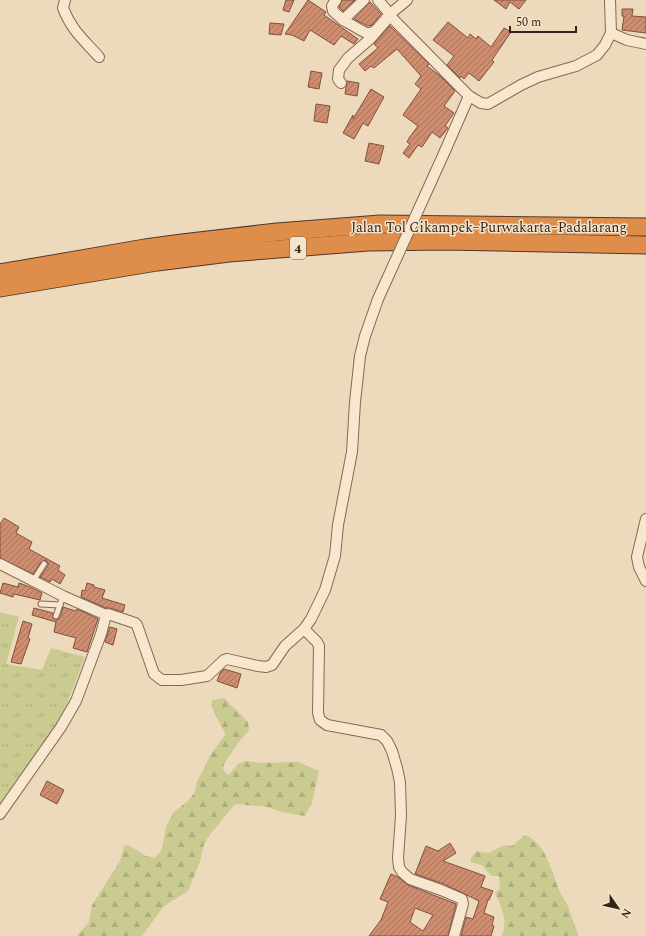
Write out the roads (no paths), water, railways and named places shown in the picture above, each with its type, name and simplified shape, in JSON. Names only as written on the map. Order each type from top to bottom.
[{"type":"highway","name":"Jalan Tol Cikampek–Purwakarta–Padalarang","points":[[0,273],[175,244],[277,232],[380,224],[646,227]]},
{"type":"highway","name":"Jalan Tol Cikampek–Purwakarta–Padalarang","points":[[0,288],[157,262],[214,255],[368,242],[446,241],[646,245]]},
{"type":"street","points":[[65,0],[63,8],[69,23],[77,35],[99,57]]},
{"type":"street","points":[[336,0],[332,6],[333,11],[343,20],[366,33],[371,33],[376,30],[407,0]]},
{"type":"street","points":[[343,20],[364,0]]},
{"type":"street","points":[[378,0],[390,15],[469,96],[481,103],[488,104],[538,77],[576,66],[597,55],[605,45],[611,33],[610,0]]},
{"type":"street","points":[[341,83],[338,79],[339,70],[348,58],[370,39],[390,15]]},
{"type":"street","points":[[611,33],[627,40],[646,44]]},
{"type":"street","points":[[0,564],[33,581],[62,600],[106,615],[108,614],[127,619],[137,625],[154,674],[162,680],[181,680],[207,676],[227,659],[258,666],[269,666],[276,660],[285,646],[304,629],[315,612],[325,590],[335,556],[338,525],[352,452],[355,402],[360,356],[364,336],[378,299],[469,96]]},
{"type":"street","points":[[646,519],[637,557],[639,567],[646,581]]},
{"type":"street","points":[[0,814],[61,727],[73,707],[101,634],[106,615]]},
{"type":"street","points":[[304,629],[319,646],[318,712],[320,720],[327,725],[381,736],[387,741],[397,768],[400,782],[401,816],[398,858],[399,867],[410,879],[462,899],[463,904],[454,936]]},
{"type":"lane","points":[[33,581],[44,564]]},
{"type":"lane","points":[[41,604],[62,600]]},
{"type":"lane","points":[[56,616],[62,600]]}]
